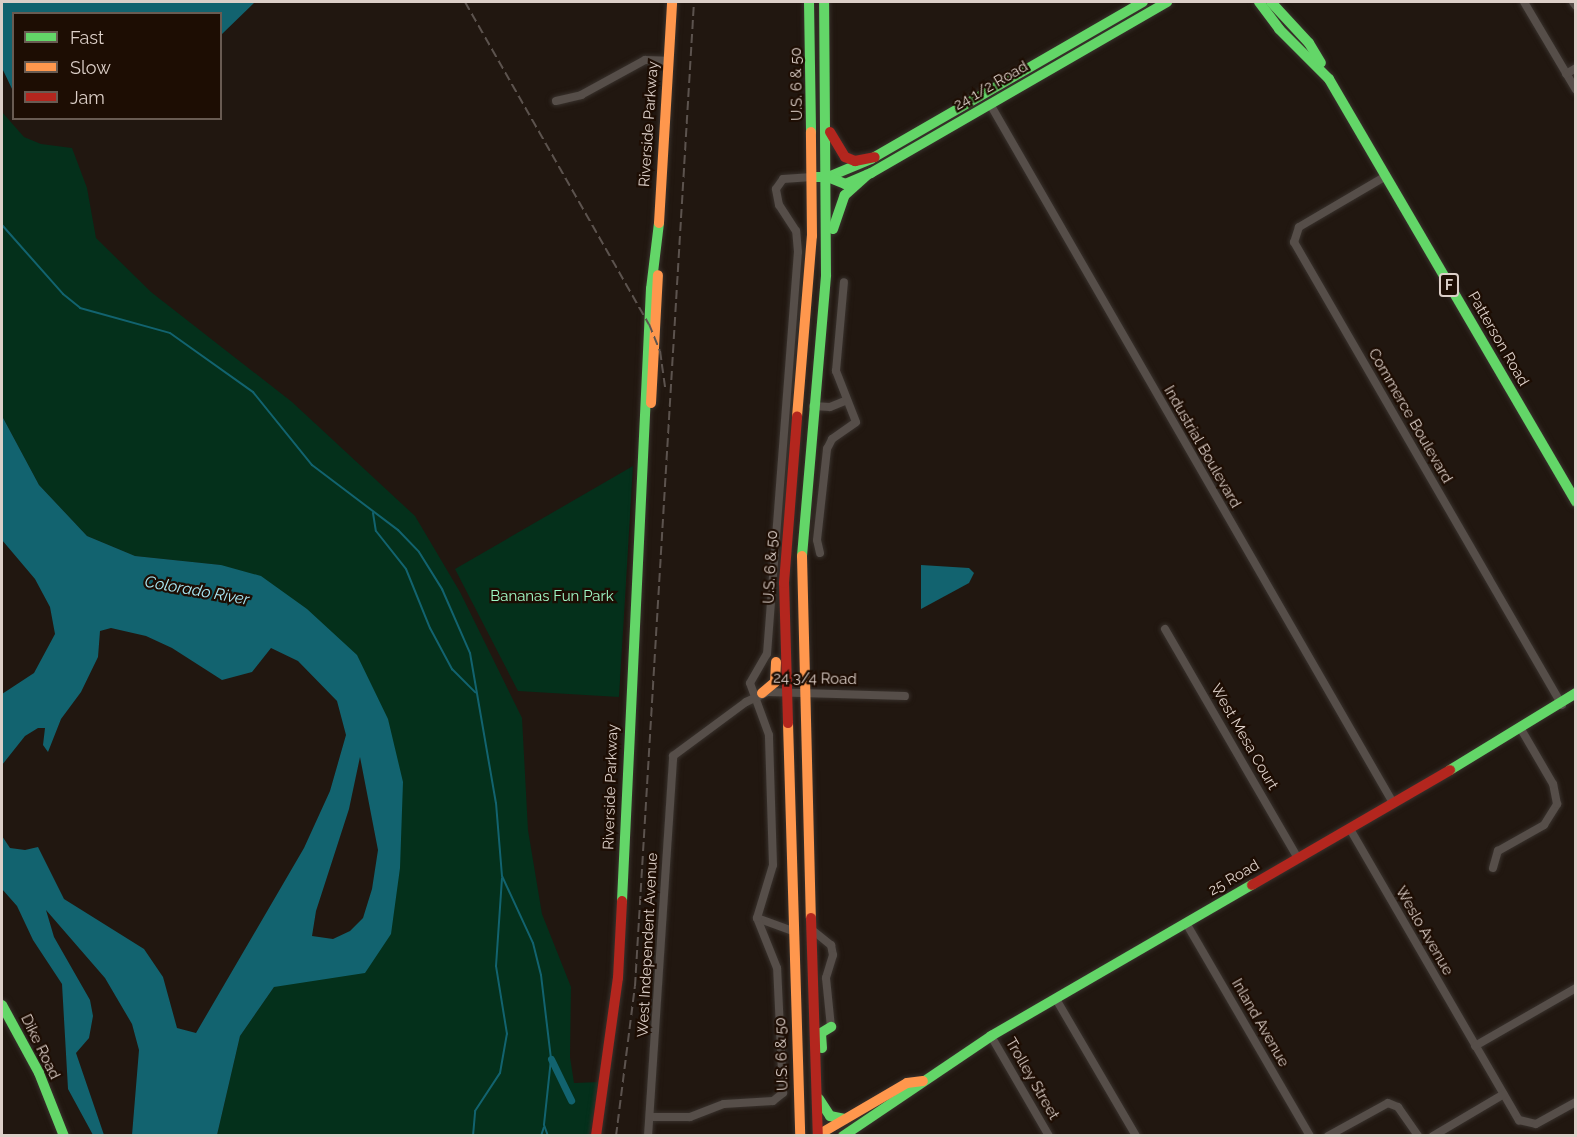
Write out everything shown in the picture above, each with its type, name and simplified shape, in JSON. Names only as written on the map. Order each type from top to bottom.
[{"type":"main road","name":"Riverside Parkway","points":[[596,1136],[618,978],[646,439],[650,300],[657,249],[672,2]]},
{"type":"main road","name":"U.S. 6 & 50","points":[[800,1136],[786,690],[786,559],[809,292],[814,177],[809,2]]},
{"type":"main road","name":"U.S. 6 & 50","points":[[818,1135],[809,927],[802,530],[825,275],[828,126],[824,2]]},
{"type":"main road","points":[[825,32],[835,2]]},
{"type":"main road","name":"24 1/2 Road","points":[[814,177],[828,177],[875,157],[1143,2]]},
{"type":"main road","name":"24 1/2 Road","points":[[828,177],[841,184],[867,175],[1167,2]]},
{"type":"main road","name":"Patterson Road","points":[[1259,2],[1279,29],[1322,68]]},
{"type":"main road","name":"Patterson Road","points":[[1271,2],[1309,43],[1575,502]]},
{"type":"main road","points":[[990,104],[996,93],[1026,69]]},
{"type":"main road","points":[[954,124],[984,100],[987,92]]},
{"type":"main road","points":[[828,126],[845,157],[855,161],[875,157]]},
{"type":"main road","points":[[825,275],[839,207],[845,195],[867,175]]},
{"type":"main road","points":[[809,292],[813,314],[807,394],[813,406]]},
{"type":"main road","points":[[758,695],[776,682],[777,587],[786,559]]},
{"type":"main road","points":[[786,559],[792,582],[793,679],[804,690]]},
{"type":"main road","name":"25 Road","points":[[843,1136],[911,1094],[923,1081],[991,1036],[1562,705],[1575,693]]},
{"type":"main road","name":"25 Road","points":[[1562,705],[1575,703]]},
{"type":"main road","points":[[789,804],[797,841],[799,906],[802,919],[809,927]]},
{"type":"main road","points":[[793,931],[801,940],[804,1002],[813,1031]]},
{"type":"main road","name":"Dike Road","points":[[2,1005],[39,1073],[64,1136]]},
{"type":"main road","points":[[831,1027],[821,1033],[822,1065],[815,1083],[825,1113],[845,1119]]},
{"type":"main road","name":"25 Road","points":[[818,1135],[907,1083],[923,1081]]},
{"type":"street","points":[[1536,2],[1525,4],[1575,90]]},
{"type":"street","points":[[1573,2],[1575,6]]},
{"type":"street","points":[[556,101],[581,95],[645,60],[668,61]]},
{"type":"street","points":[[1566,74],[1575,68]]},
{"type":"street","name":"Industrial Boulevard","points":[[990,104],[1393,803]]},
{"type":"street","name":"Commerce Boulevard","points":[[1386,176],[1299,227],[1294,242],[1562,705]]},
{"type":"street","points":[[650,1117],[690,1117],[723,1104],[773,1101],[782,1096],[777,968],[757,918],[773,865],[769,735],[758,695],[750,683],[767,654],[798,252],[796,231],[779,206],[776,194],[783,179],[814,177]]},
{"type":"street","points":[[820,553],[817,540],[827,449],[832,440],[855,424],[836,364],[844,282]]},
{"type":"street","points":[[813,406],[830,406],[847,400]]},
{"type":"street","name":"West Mesa Court","points":[[1165,629],[1298,858]]},
{"type":"street","name":"24 3/4 Road","points":[[673,756],[758,695],[786,690],[804,690],[905,696]]},
{"type":"street","points":[[1493,868],[1498,851],[1544,825],[1556,806],[1555,789],[1521,729]]},
{"type":"street","name":"West Independent Avenue","points":[[648,1136],[673,756]]},
{"type":"street","name":"Weslo Avenue","points":[[1350,829],[1519,1120],[1527,1125],[1536,1124],[1575,1102]]},
{"type":"street","points":[[757,918],[793,931]]},
{"type":"street","name":"Inland Avenue","points":[[1186,923],[1310,1136]]},
{"type":"street","points":[[809,927],[831,945],[833,955],[826,978],[831,1027]]},
{"type":"street","points":[[1475,1046],[1575,988]]},
{"type":"street","points":[[1056,999],[1136,1136]]},
{"type":"street","name":"Trolley Street","points":[[991,1036],[1049,1136]]},
{"type":"street","points":[[1433,1136],[1504,1094]]},
{"type":"street","points":[[1328,1136],[1388,1103],[1398,1107],[1418,1136]]},
{"type":"green space","points":[[2,112],[24,137],[41,144],[72,148],[87,188],[96,238],[151,292],[292,402],[415,516],[460,592],[522,718],[528,830],[542,914],[571,987],[570,1057],[574,1083],[600,1082],[589,1135],[217,1135],[240,1036],[274,987],[391,934],[388,719],[221,565],[135,556],[87,536],[39,485],[2,416]]},
{"type":"green space","name":"Bananas Fun Park","points":[[633,466],[619,697],[518,691],[455,569]]},
{"type":"water","points":[[2,2],[255,2],[222,34],[222,12],[12,12],[12,89],[2,68]]},
{"type":"water","name":"Colorado River","points":[[2,416],[39,485],[87,536],[135,556],[221,565],[261,576],[307,609],[357,655],[388,719],[403,782],[400,868],[391,934],[365,973],[274,987],[240,1036],[217,1135],[132,1135],[139,1050],[132,1024],[105,978],[46,910],[54,937],[90,1000],[93,1016],[89,1038],[76,1053],[104,1135],[93,1135],[68,1089],[62,984],[33,940],[17,906],[2,889],[2,836],[10,848],[25,850],[38,847],[64,899],[144,949],[163,977],[177,1028],[196,1033],[304,848],[330,791],[346,735],[337,701],[298,661],[271,648],[252,672],[222,680],[172,648],[146,636],[111,628],[100,631],[98,657],[81,692],[61,719],[48,752],[43,745],[45,728],[38,728],[25,736],[2,765],[2,694],[34,673],[55,634],[50,607],[35,579],[2,540]],"holes":[[[360,757],[378,850],[372,889],[363,918],[350,931],[333,939],[312,936],[316,911],[349,809]]]},
{"type":"water","points":[[921,565],[969,568],[974,573],[969,583],[921,609]]},
{"type":"waterway","points":[[2,225],[63,294],[80,308],[170,333],[253,392],[312,465],[398,530],[419,552],[442,589],[470,653],[496,803],[502,876],[533,943],[541,975],[551,1059],[544,1125],[548,1136]]},
{"type":"waterway","points":[[373,513],[376,531],[406,569],[430,628],[452,669],[475,692]]},
{"type":"waterway","points":[[473,1136],[475,1111],[500,1073],[507,1034],[496,966],[502,878]]},
{"type":"waterway","points":[[551,1059],[571,1100]]},
{"type":"waterway","points":[[541,1136],[544,1127]]},
{"type":"railway","points":[[465,2],[649,324],[660,351],[665,388]]},
{"type":"railway","points":[[616,1136],[635,986],[694,2]]},
{"type":"traffic: fast","points":[[809,2],[811,132]]},
{"type":"traffic: fast","points":[[802,556],[826,275],[824,2]]},
{"type":"traffic: fast","points":[[814,177],[828,177],[871,159],[1143,2]]},
{"type":"traffic: fast","points":[[828,177],[845,184],[871,173],[1167,2]]},
{"type":"traffic: fast","points":[[1259,2],[1279,29],[1329,79],[1576,502]]},
{"type":"traffic: fast","points":[[1271,2],[1309,43],[1321,63]]},
{"type":"traffic: fast","points":[[833,229],[845,195],[867,175]]},
{"type":"traffic: fast","points":[[622,901],[651,289],[659,223]]},
{"type":"traffic: fast","points":[[1450,770],[1576,693]]},
{"type":"traffic: fast","points":[[843,1136],[991,1036],[1252,885]]},
{"type":"traffic: fast","points":[[2,1005],[39,1073],[64,1136]]},
{"type":"traffic: fast","points":[[822,1048],[821,1033],[831,1027]]},
{"type":"traffic: fast","points":[[819,1099],[830,1116],[845,1119]]},
{"type":"traffic: slow","points":[[659,223],[672,2]]},
{"type":"traffic: slow","points":[[797,417],[812,236],[811,132]]},
{"type":"traffic: slow","points":[[651,403],[658,275]]},
{"type":"traffic: slow","points":[[802,556],[811,918]]},
{"type":"traffic: slow","points":[[762,693],[775,682],[776,662]]},
{"type":"traffic: slow","points":[[788,723],[800,1136]]},
{"type":"traffic: slow","points":[[818,1135],[907,1083],[923,1081]]},
{"type":"traffic: jam","points":[[830,132],[845,157],[855,161],[875,157]]},
{"type":"traffic: jam","points":[[788,723],[784,583],[797,417]]},
{"type":"traffic: jam","points":[[1252,885],[1450,770]]},
{"type":"traffic: jam","points":[[596,1136],[618,978],[622,901]]},
{"type":"traffic: jam","points":[[811,918],[818,1136]]}]
